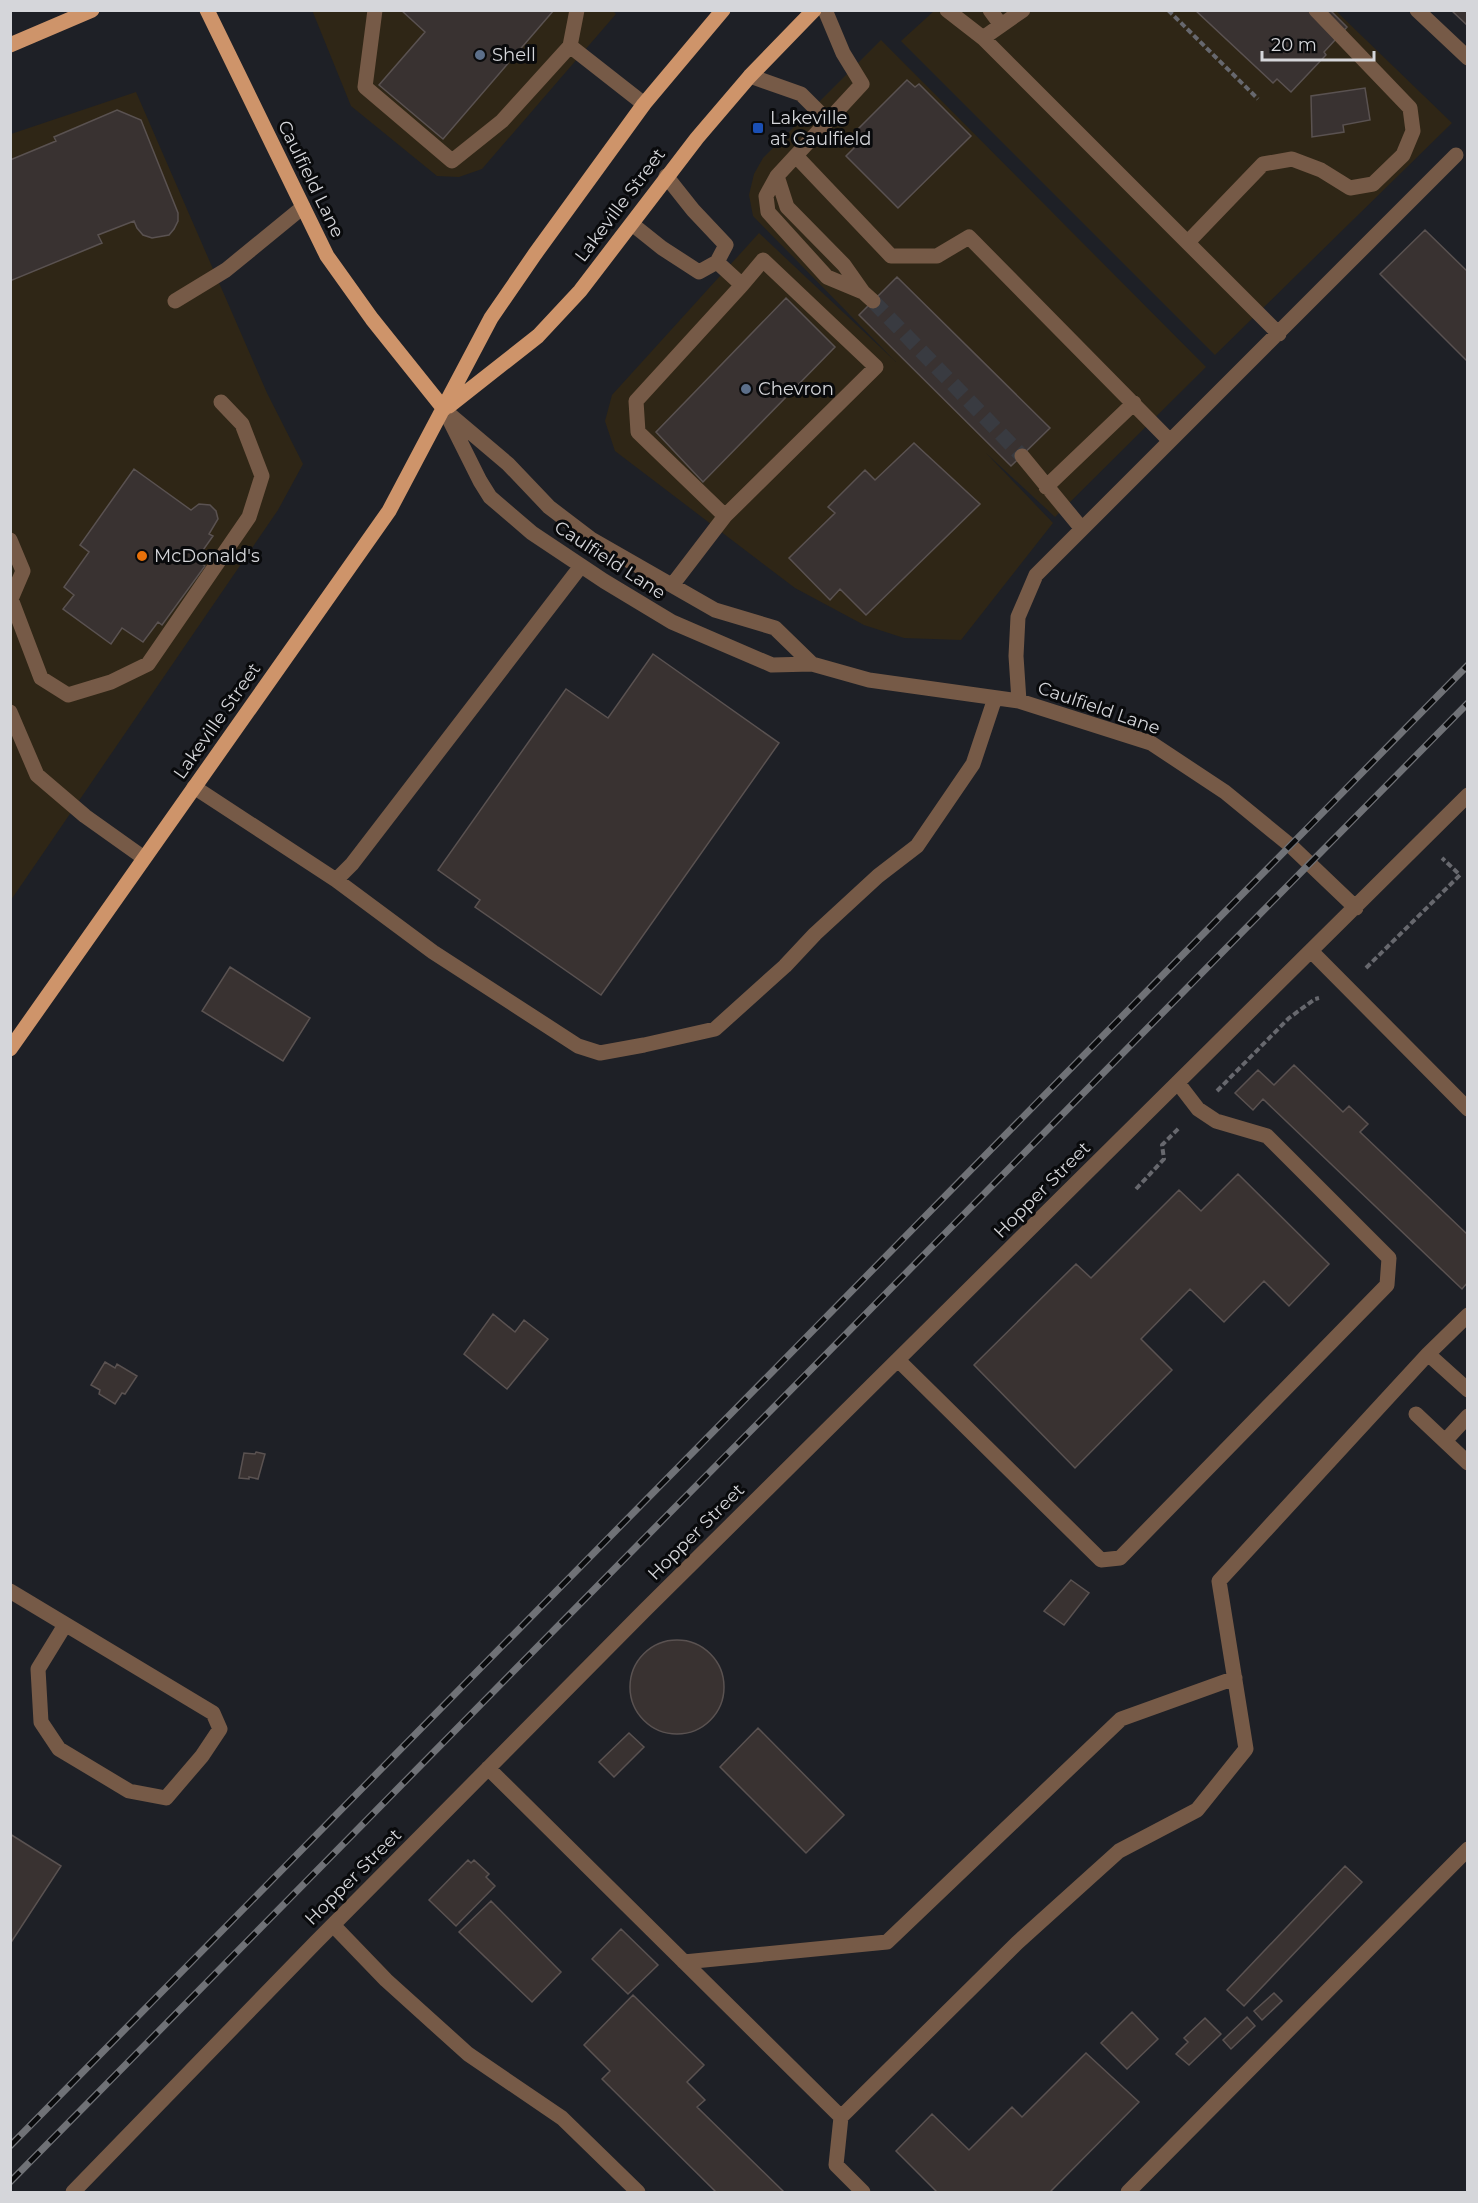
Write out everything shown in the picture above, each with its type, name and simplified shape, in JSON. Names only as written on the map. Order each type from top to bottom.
[{"type":"main road","points":[[10,45],[92,10]]},
{"type":"main road","name":"Caulfield Lane","points":[[207,10],[327,256],[372,319],[444,409]]},
{"type":"main road","name":"Lakeville Street","points":[[10,1049],[388,511],[491,318],[644,104],[723,10]]},
{"type":"main road","name":"Lakeville Street","points":[[444,409],[538,336],[580,291],[666,176],[750,76],[814,10]]},
{"type":"street","points":[[375,10],[365,87],[452,161],[502,121],[570,46],[577,10]]},
{"type":"street","points":[[825,10],[843,53],[862,84],[777,176],[788,207],[844,265],[868,296]]},
{"type":"street","points":[[947,10],[983,38],[1279,333]]},
{"type":"street","points":[[990,10],[1001,25]]},
{"type":"street","points":[[983,38],[1023,10]]},
{"type":"street","points":[[1188,242],[1263,164],[1292,159],[1321,170],[1350,188],[1373,184],[1403,155],[1413,131],[1410,108],[1316,10]]},
{"type":"street","points":[[1417,10],[1467,58]]},
{"type":"street","points":[[570,46],[644,104]]},
{"type":"street","points":[[750,76],[801,94],[827,120]]},
{"type":"street","points":[[1019,701],[1016,656],[1018,617],[1036,574],[1456,155]]},
{"type":"street","points":[[796,156],[891,256],[937,256],[969,237],[1170,441]]},
{"type":"street","points":[[632,224],[662,248],[699,272],[717,262],[726,245],[693,210],[666,176]]},
{"type":"street","points":[[175,301],[226,270],[303,207]]},
{"type":"street","points":[[673,584],[724,516],[876,367],[763,260],[636,401],[638,432],[724,516]]},
{"type":"street","points":[[717,262],[742,285]]},
{"type":"street","points":[[10,540],[23,571],[11,599],[41,678],[68,695],[111,682],[148,664],[249,517],[262,476],[242,424],[221,402]]},
{"type":"street","points":[[1047,487],[1134,403]]},
{"type":"street","name":"Caulfield Lane","points":[[444,409],[480,481],[490,496],[532,533],[672,622],[771,665],[813,664],[869,680],[1019,701],[1151,743],[1225,792],[1290,846],[1356,908]]},
{"type":"street","name":"Caulfield Lane","points":[[444,409],[508,464],[549,507],[591,539],[716,610],[775,628],[813,664]]},
{"type":"street","points":[[1022,456],[1083,529]]},
{"type":"street","points":[[336,880],[352,864],[581,566]]},
{"type":"street","points":[[194,787],[336,880],[433,952],[578,1046],[600,1053],[644,1046],[715,1029],[785,966],[815,934],[878,876],[917,846],[973,764],[995,698]]},
{"type":"street","points":[[10,712],[37,775],[85,816],[144,858]]},
{"type":"street","name":"Hopper Street","points":[[73,2193],[488,1768],[1356,908],[1467,795]]},
{"type":"street","points":[[1311,951],[1467,1109]]},
{"type":"street","points":[[898,1360],[1101,1560],[1120,1558],[1387,1285],[1389,1258],[1268,1136],[1216,1121],[1198,1109],[1178,1083]]},
{"type":"street","points":[[863,2193],[836,2165],[841,2117],[1017,1943],[1119,1851],[1197,1810],[1246,1749],[1219,1581],[1428,1354],[1467,1315]]},
{"type":"street","points":[[1428,1354],[1467,1390]]},
{"type":"street","points":[[1416,1414],[1467,1463]]},
{"type":"street","points":[[1445,1441],[1467,1416]]},
{"type":"street","points":[[10,1591],[65,1624],[213,1713],[220,1729],[202,1756],[166,1798],[129,1791],[59,1749],[41,1722],[38,1669],[65,1624]]},
{"type":"street","points":[[684,1962],[887,1942],[1121,1719],[1235,1677]]},
{"type":"street","points":[[488,1768],[841,2117]]},
{"type":"street","points":[[1128,2193],[1467,1850]]},
{"type":"street","points":[[333,1925],[386,1980],[468,2054],[562,2118],[638,2193]]},
{"type":"path","points":[[1168,10],[1258,99]]},
{"type":"path","points":[[1136,1189],[1164,1159],[1162,1145],[1289,1018],[1315,999],[1337,997],[1460,875],[1422,840]]},
{"type":"shaded area","points":[[312,10],[612,10],[616,14],[482,169],[459,177],[437,176],[351,106]]},
{"type":"shaded area","points":[[934,11],[1336,11],[1452,123],[1215,355],[901,41]]},
{"type":"shaded area","points":[[881,40],[1206,367],[1055,517],[986,453],[1053,523],[961,640],[904,638],[864,625],[795,588],[615,451],[605,421],[612,395],[759,233],[896,362],[753,216],[749,195],[754,174],[763,158]]},
{"type":"shaded area","points":[[136,92],[267,393],[303,464],[278,510],[11,900],[11,134]]},
{"type":"building","points":[[401,10],[554,10],[443,139],[379,85],[425,32]]},
{"type":"building","points":[[1195,10],[1330,10],[1347,27],[1324,52],[1326,55],[1291,92],[1277,79],[1273,83]]},
{"type":"building","points":[[1451,10],[1468,10],[1468,26]]},
{"type":"building","points":[[907,80],[915,87],[919,84],[971,136],[898,208],[846,156],[861,141],[853,134]]},
{"type":"building","points":[[1365,88],[1370,120],[1343,125],[1344,132],[1312,137],[1311,96]]},
{"type":"building","points":[[117,110],[141,120],[178,213],[178,221],[174,229],[169,235],[152,238],[143,235],[134,221],[98,235],[102,243],[10,281],[10,160],[56,141],[54,137]]},
{"type":"building","points":[[1425,230],[1468,272],[1468,362],[1380,274]]},
{"type":"building","points":[[897,277],[1050,428],[1011,466],[859,315]]},
{"type":"building","name":"Chevron","points":[[786,298],[835,347],[703,482],[656,432]]},
{"type":"building","points":[[914,443],[980,504],[866,615],[840,589],[830,600],[789,558],[835,513],[828,507],[865,470],[875,480]]},
{"type":"building","name":"McDonald's","points":[[134,469],[191,510],[199,504],[210,505],[216,511],[218,519],[209,534],[213,536],[196,560],[205,566],[162,625],[158,622],[143,642],[122,628],[111,644],[63,609],[74,595],[64,587],[89,552],[80,545]]},
{"type":"building","points":[[653,654],[779,743],[601,995],[475,907],[480,900],[438,870],[566,689],[608,718]]},
{"type":"building","points":[[230,967],[310,1018],[283,1061],[202,1011]]},
{"type":"building","points":[[1294,1065],[1343,1112],[1349,1106],[1368,1124],[1360,1132],[1468,1235],[1468,1282],[1462,1289],[1263,1099],[1253,1110],[1235,1093],[1258,1070],[1274,1085]]},
{"type":"building","points":[[1238,1174],[1329,1264],[1289,1306],[1264,1281],[1224,1322],[1190,1289],[1141,1339],[1172,1370],[1075,1468],[974,1365],[1076,1264],[1091,1278],[1179,1190],[1201,1211]]},
{"type":"building","points":[[493,1314],[515,1332],[524,1320],[548,1339],[507,1389],[464,1354]]},
{"type":"building","points":[[105,1362],[115,1368],[117,1364],[137,1376],[115,1404],[99,1394],[100,1390],[91,1385]]},
{"type":"building","points":[[256,1452],[265,1454],[258,1479],[239,1478],[244,1453],[255,1454]]},
{"type":"building","points":[[1071,1580],[1089,1593],[1064,1625],[1044,1611]]},
{"type":"building","points":[[677,1640],[695,1643],[711,1653],[721,1669],[724,1687],[721,1705],[711,1721],[695,1731],[677,1734],[659,1731],[643,1721],[633,1705],[630,1687],[633,1669],[643,1653],[659,1643]]},
{"type":"building","points":[[758,1728],[844,1815],[806,1853],[720,1767]]},
{"type":"building","points":[[629,1733],[644,1747],[614,1777],[599,1762]]},
{"type":"building","points":[[10,1834],[61,1866],[10,1944]]},
{"type":"building","points":[[468,1860],[471,1863],[474,1860],[489,1874],[486,1877],[495,1886],[456,1926],[429,1900]]},
{"type":"building","points":[[1345,1866],[1362,1882],[1244,2006],[1227,1990]]},
{"type":"building","points":[[491,1901],[561,1972],[532,2002],[459,1932]]},
{"type":"building","points":[[621,1929],[658,1965],[628,1994],[592,1959]]},
{"type":"building","points":[[1274,1993],[1282,2001],[1262,2020],[1254,2011]]},
{"type":"building","points":[[633,1995],[704,2065],[687,2082],[705,2100],[697,2107],[784,2192],[716,2192],[602,2079],[610,2071],[584,2045]]},
{"type":"building","points":[[1132,2012],[1158,2039],[1127,2069],[1101,2043]]},
{"type":"building","points":[[1247,2017],[1255,2026],[1231,2049],[1223,2040]]},
{"type":"building","points":[[1205,2018],[1221,2034],[1189,2065],[1176,2054],[1188,2042],[1184,2038]]},
{"type":"building","points":[[1086,2053],[1139,2102],[1050,2192],[937,2192],[896,2151],[932,2114],[969,2150],[1012,2107],[1022,2117]]},
{"type":"tunnel","points":[[873,301],[1022,456]]},
{"type":"railway","points":[[10,2146],[1468,665]]},
{"type":"railway","points":[[10,2182],[1468,703]]},
{"type":"place","name":"Shell","points":[[480,55]]},
{"type":"place","name":"Lakeville at Caulfield","points":[[758,128]]},
{"type":"place","name":"Chevron","points":[[746,389]]},
{"type":"place","name":"McDonald's","points":[[142,556]]}]
